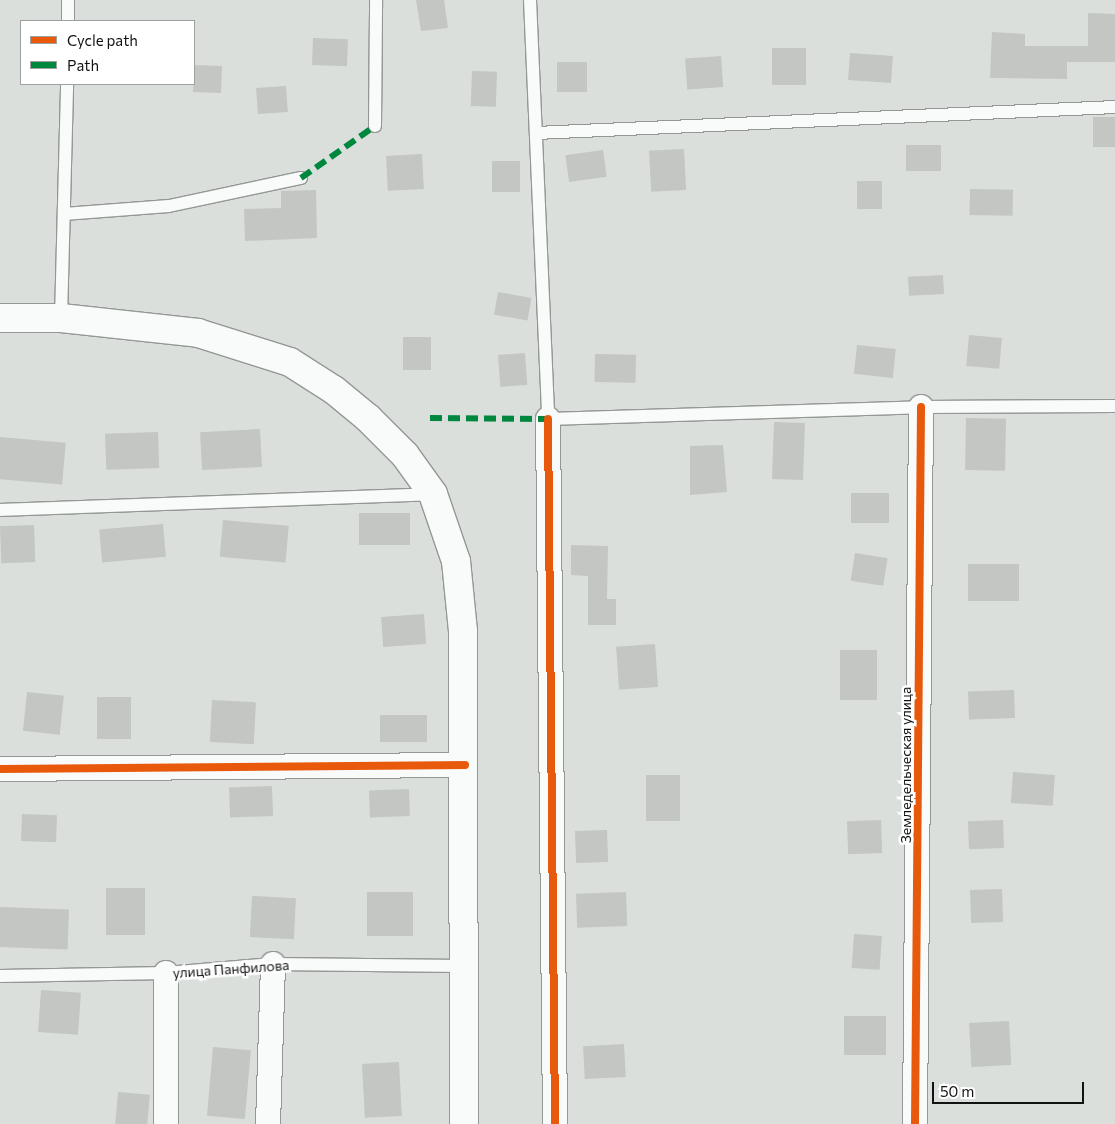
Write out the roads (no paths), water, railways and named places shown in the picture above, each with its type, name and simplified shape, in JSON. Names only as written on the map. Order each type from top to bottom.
[{"type":"main road","points":[[0,318],[61,318],[198,333],[290,362],[334,390],[368,418],[405,455],[433,494],[456,561],[463,631],[465,765],[462,966],[464,1124]]},
{"type":"street","name":"Земледельческая улица","points":[[915,1124],[921,407]]},
{"type":"street","points":[[548,418],[555,1124]]},
{"type":"street","points":[[0,769],[465,765]]},
{"type":"street","points":[[268,1124],[273,964]]},
{"type":"street","points":[[166,973],[166,1124]]},
{"type":"lane","points":[[68,0],[68,20]]},
{"type":"lane","points":[[375,126],[376,0]]},
{"type":"lane","points":[[530,0],[548,418],[921,407],[1115,406]]},
{"type":"lane","points":[[61,318],[67,85]]},
{"type":"lane","points":[[536,133],[1115,107]]},
{"type":"lane","points":[[64,214],[169,206],[301,178]]},
{"type":"lane","points":[[0,510],[433,494]]},
{"type":"lane","name":"улица Панфилова","points":[[0,976],[166,973],[273,964],[462,966]]}]
